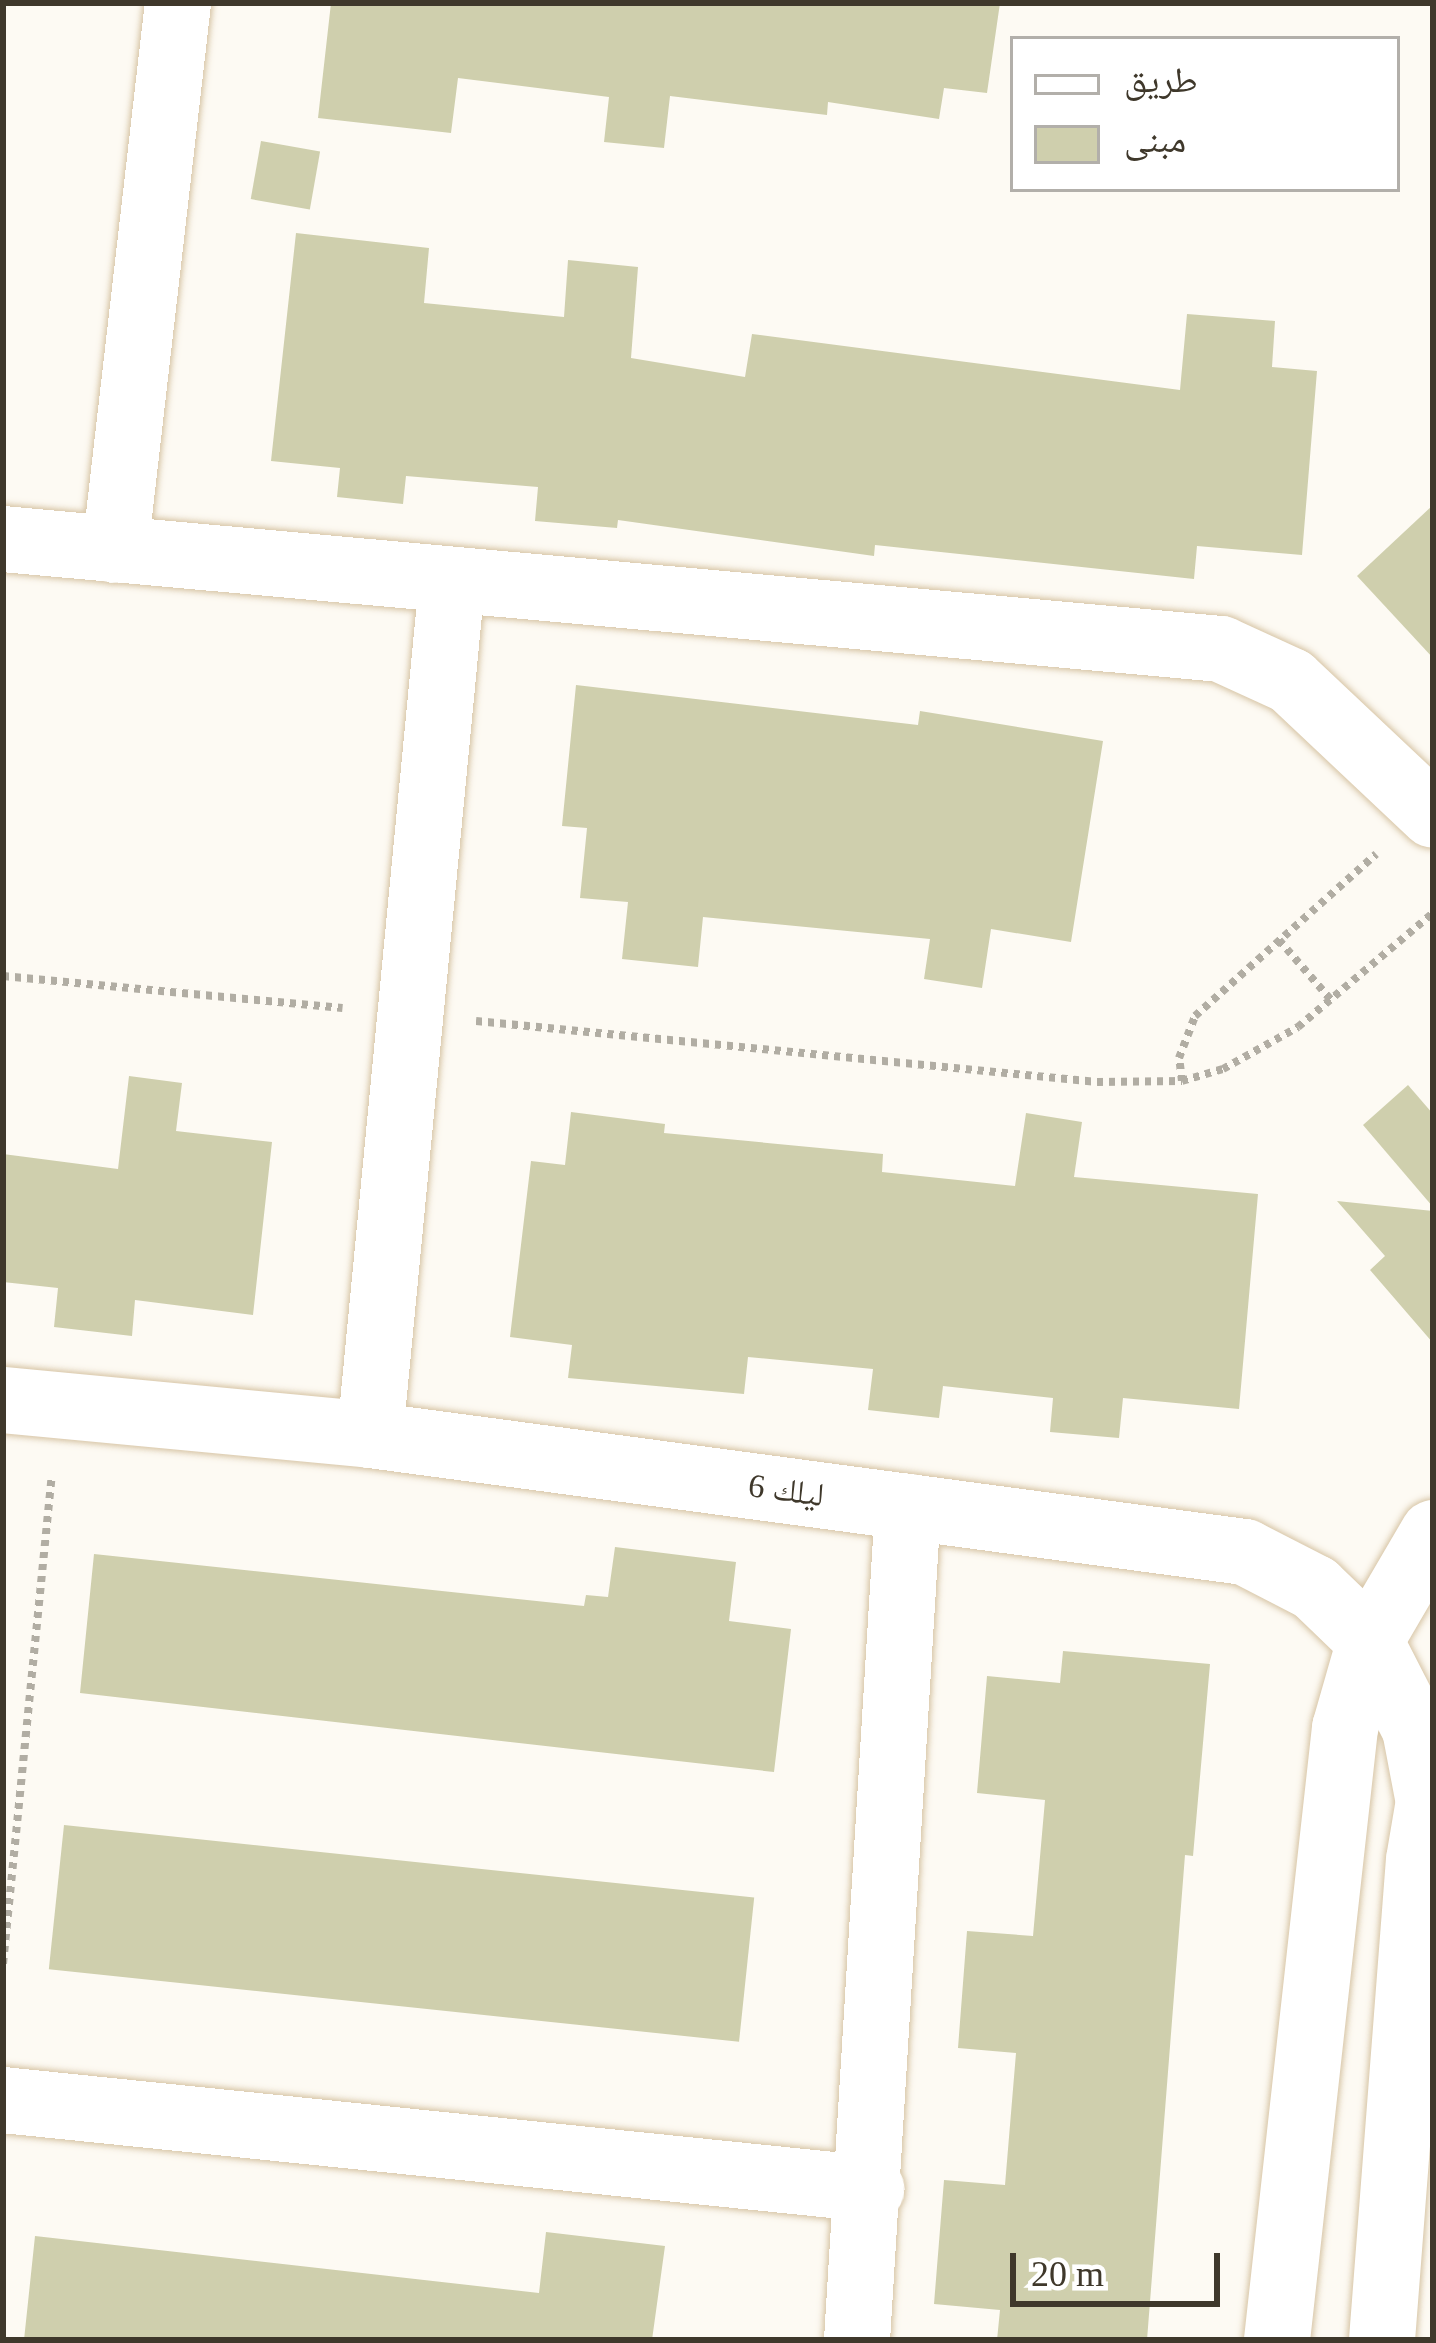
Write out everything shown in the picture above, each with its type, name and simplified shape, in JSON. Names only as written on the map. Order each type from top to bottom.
[{"type":"street","points":[[115,550],[178,3]]},
{"type":"street","points":[[3,539],[1221,649],[1291,681],[1430,812]]},
{"type":"street","points":[[370,1435],[452,582]]},
{"type":"street","name":"ليلك 6","points":[[31,1403],[370,1435],[1245,1552],[1315,1588],[1370,1641],[1415,1729],[1430,1787],[1405,2252],[1382,2340]]},
{"type":"street","points":[[856,2340],[871,2188],[908,1507]]},
{"type":"street","points":[[1277,2340],[1345,1728],[1370,1641],[1433,1533]]},
{"type":"street","points":[[1306,2086],[1327,2151],[1405,2252]]},
{"type":"street","points":[[3,2100],[871,2188]]},
{"type":"path","points":[[1182,1081],[1179,1058],[1195,1016],[1430,812]]},
{"type":"path","points":[[3,976],[1097,1082],[1182,1081],[1262,1052],[1433,913]]},
{"type":"path","points":[[1279,940],[1331,1000]]},
{"type":"path","points":[[3,1964],[31,1403]]},
{"type":"building","points":[[331,3],[1000,3],[987,93],[944,88],[939,119],[828,102],[827,115],[670,96],[664,148],[604,142],[609,97],[458,78],[451,133],[318,118]]},
{"type":"building","points":[[261,141],[320,151],[310,210],[251,199]]},
{"type":"building","points":[[296,233],[429,248],[424,303],[564,317],[568,260],[638,267],[631,358],[745,377],[752,334],[1180,390],[1187,314],[1275,321],[1272,367],[1317,371],[1302,555],[1197,546],[1194,579],[875,545],[874,556],[618,520],[617,528],[535,521],[538,487],[406,476],[403,504],[337,497],[340,468],[271,461]]},
{"type":"building","points":[[1433,505],[1433,658],[1357,576]]},
{"type":"building","points":[[576,685],[918,725],[920,711],[1103,741],[1071,942],[991,929],[982,988],[924,979],[930,939],[703,917],[698,967],[622,959],[628,902],[580,898],[587,828],[562,826]]},
{"type":"building","points":[[129,1076],[182,1083],[176,1131],[272,1142],[253,1315],[135,1300],[132,1336],[54,1327],[58,1288],[3,1282],[3,1154],[118,1169]]},
{"type":"building","points":[[1408,1085],[1433,1114],[1433,1207],[1363,1125]]},
{"type":"building","points":[[571,1112],[665,1124],[664,1133],[883,1154],[882,1172],[1015,1186],[1026,1113],[1082,1122],[1074,1177],[1258,1194],[1239,1409],[1123,1398],[1119,1438],[1050,1432],[1053,1398],[943,1386],[939,1418],[868,1410],[873,1369],[748,1357],[744,1394],[568,1378],[572,1345],[510,1337],[531,1161],[565,1165]]},
{"type":"building","points":[[1337,1201],[1433,1211],[1433,1343],[1370,1270],[1385,1256]]},
{"type":"building","points":[[615,1547],[736,1562],[729,1621],[791,1629],[774,1772],[80,1693],[94,1554],[584,1606],[586,1595],[608,1597]]},
{"type":"building","points":[[1063,1651],[1210,1664],[1193,1856],[1185,1855],[1147,2340],[997,2340],[1000,2310],[934,2304],[944,2180],[1005,2185],[1016,2053],[958,2048],[967,1931],[1033,1936],[1045,1800],[977,1793],[987,1676],[1060,1683]]},
{"type":"building","points":[[64,1825],[754,1898],[739,2042],[49,1969]]},
{"type":"building","points":[[546,2232],[665,2246],[652,2340],[24,2340],[35,2236],[539,2293]]}]
